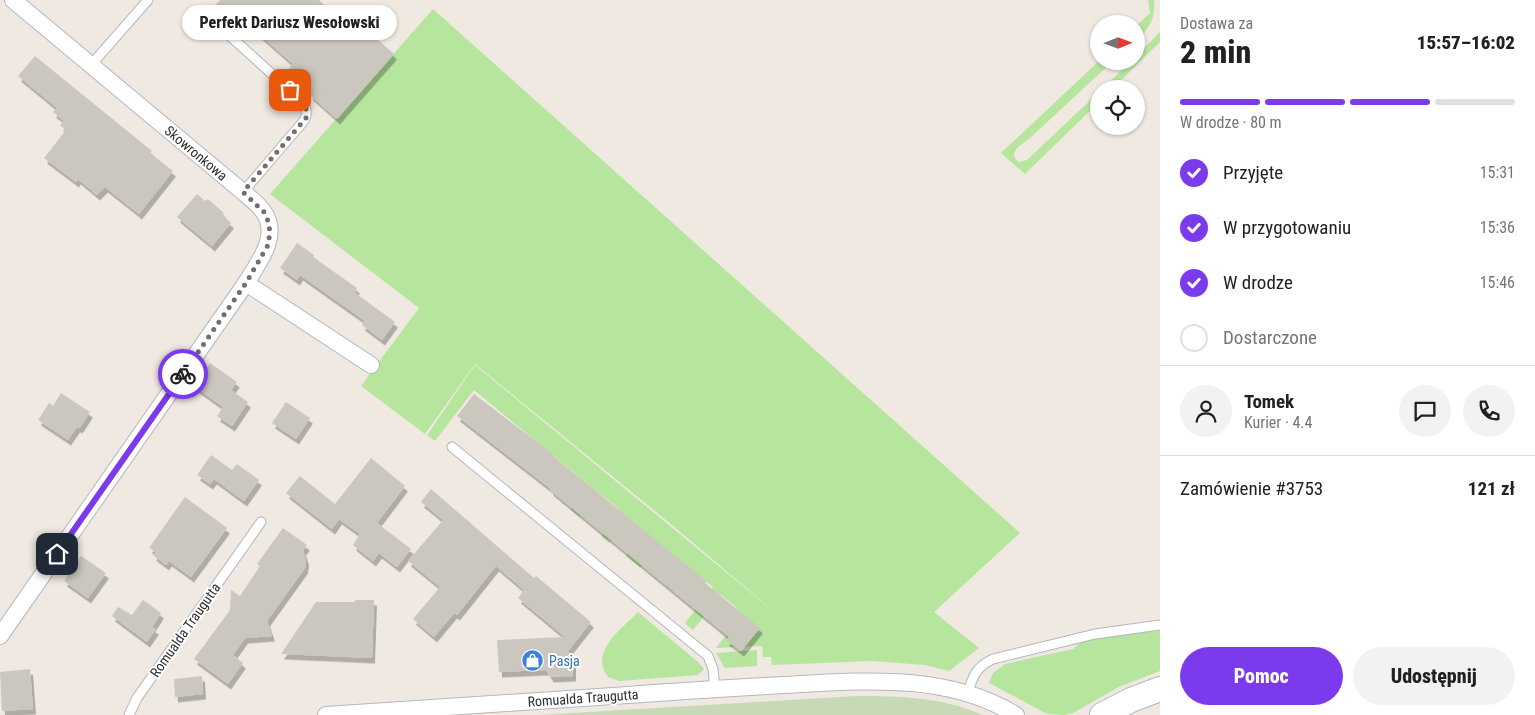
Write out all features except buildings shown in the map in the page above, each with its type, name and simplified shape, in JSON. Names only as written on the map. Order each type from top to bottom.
[{"type":"street","name":"Skowronkowa","points":[[0,636],[246,283],[268,245],[270,232],[264,212],[243,192],[13,0]]},
{"type":"street","points":[[246,283],[371,365]]},
{"type":"street","name":"Romualda Traugutta","points":[[326,715],[715,689],[876,681],[919,683],[968,693],[1016,715]]},
{"type":"street","points":[[1102,715],[1131,700],[1160,689]]},
{"type":"lane","points":[[91,65],[148,0]]},
{"type":"lane","points":[[210,18],[306,106],[306,118],[243,192]]},
{"type":"lane","points":[[452,447],[708,656],[713,669],[715,689]]},
{"type":"lane","name":"Romualda Traugutta","points":[[129,715],[137,698],[261,522]]},
{"type":"lane","points":[[968,693],[973,675],[984,663],[993,659],[1096,634],[1160,625]]},
{"type":"green space","points":[[1148,0],[1154,0],[1153,18],[1145,32],[1145,18],[1150,13]]},
{"type":"green space","points":[[433,9],[1020,533],[934,612],[979,648],[949,671],[925,665],[872,661],[772,665],[771,657],[763,657],[762,646],[716,648],[726,635],[720,630],[737,608],[721,595],[693,630],[685,623],[713,587],[690,569],[672,591],[666,586],[684,564],[660,544],[640,568],[626,556],[645,531],[629,519],[609,543],[601,536],[620,510],[599,493],[580,517],[571,510],[590,486],[474,390],[435,441],[427,435],[475,365],[784,620],[672,525],[475,364],[425,434],[361,386],[419,308],[270,194]]},
{"type":"green space","points":[[1160,32],[1160,42],[1145,57],[1145,47]]},
{"type":"green space","points":[[1090,69],[1103,70],[1093,80],[1090,80],[1090,82],[1017,149],[1014,155],[1015,158],[1019,162],[1027,160],[1090,100],[1090,111],[1025,174],[1001,153]]},
{"type":"green space","points":[[1122,70],[1131,70],[1121,80],[1111,80]]},
{"type":"green space","points":[[638,612],[704,669],[698,675],[619,681],[608,677],[603,667],[602,658],[605,649],[616,633]]},
{"type":"green space","points":[[1160,630],[1160,671],[1119,687],[1073,713],[1064,715],[1043,712],[989,683],[993,673],[1005,664],[1073,649],[1081,642]]},
{"type":"green space","points":[[757,650],[757,666],[725,668],[716,653]]},
{"type":"green space","points":[[856,696],[904,697],[936,701],[952,704],[982,715],[539,715]]},
{"type":"way so far","points":[[183,374],[246,283],[268,245],[270,232],[264,212],[243,192],[306,118],[306,106],[290,90]]},
{"type":"place","name":"Perfekt Dariusz Wesołowski","points":[[290,90]]},
{"type":"place","name":"Pasja","points":[[533,661]]},
{"type":"route","points":[[57,554],[183,374]]}]
